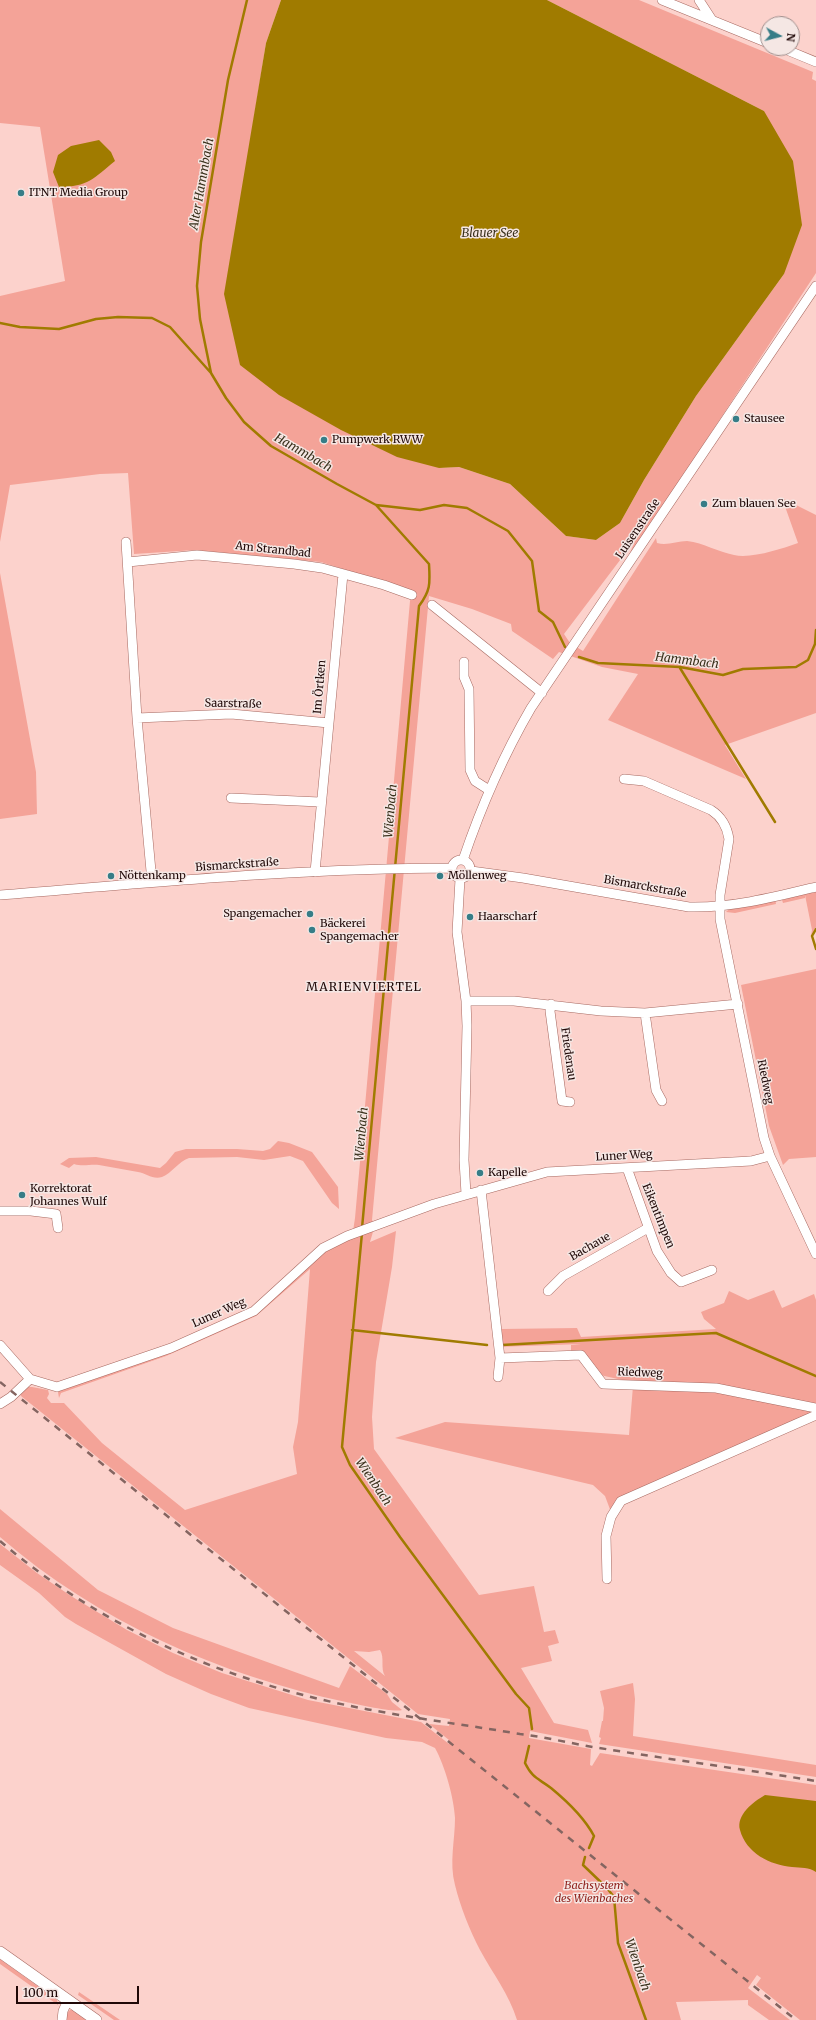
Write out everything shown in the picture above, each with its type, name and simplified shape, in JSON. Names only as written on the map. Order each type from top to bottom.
[{"type":"street","points":[[662,0],[760,39]]},
{"type":"street","points":[[700,0],[712,20]]},
{"type":"street","points":[[800,55],[816,62]]},
{"type":"street","name":"Luisenstraße","points":[[463,860],[489,790],[516,734],[563,659],[816,286]]},
{"type":"street","points":[[126,542],[137,718],[152,882]]},
{"type":"street","name":"Am Strandbad","points":[[128,562],[197,555],[294,564],[322,568],[412,595]]},
{"type":"street","name":"Im Örtken","points":[[315,872],[320,802],[343,574]]},
{"type":"street","points":[[432,605],[542,693]]},
{"type":"street","points":[[464,662],[464,677],[469,689],[470,770],[475,781],[489,790]]},
{"type":"street","name":"Saarstraße","points":[[137,718],[231,714],[329,723]]},
{"type":"street","name":"Riedweg","points":[[624,779],[644,781],[711,810],[720,817],[728,831],[729,839],[720,906],[764,1138],[770,1156],[816,1254]]},
{"type":"street","points":[[231,798],[320,802]]},
{"type":"street","points":[[463,860],[469,864],[471,871],[467,877],[460,879],[454,875],[452,868],[456,861],[463,860]]},
{"type":"street","name":"Bismarckstraße","points":[[0,895],[152,882],[315,872],[405,868],[452,868]]},
{"type":"street","name":"Bismarckstraße","points":[[471,871],[523,878],[689,907],[720,906],[816,887]]},
{"type":"street","points":[[460,879],[458,932],[466,1001],[464,1160],[466,1194]]},
{"type":"street","points":[[466,1001],[514,1001],[551,1004],[601,1011],[645,1013],[738,1004]]},
{"type":"street","name":"Friedenau","points":[[551,1004],[550,1010],[562,1100],[570,1102]]},
{"type":"street","points":[[645,1013],[656,1090],[662,1101]]},
{"type":"street","name":"Luner Weg","points":[[30,1379],[57,1387],[171,1348],[254,1311],[324,1248],[353,1234],[466,1194],[547,1172],[751,1161],[770,1156]]},
{"type":"street","name":"Eikentimpen","points":[[627,1168],[657,1251],[672,1273],[682,1282],[712,1270]]},
{"type":"street","points":[[481,1190],[500,1358],[498,1377]]},
{"type":"street","points":[[0,1211],[31,1210],[56,1214],[58,1228]]},
{"type":"street","name":"Bachaue","points":[[548,1291],[564,1276],[648,1228]]},
{"type":"street","points":[[0,1345],[30,1379],[11,1398],[0,1404]]},
{"type":"street","name":"Riedweg","points":[[500,1358],[581,1354],[603,1384],[716,1388],[816,1408]]},
{"type":"street","points":[[607,1579],[606,1536],[611,1517],[621,1501],[816,1415]]},
{"type":"street","points":[[0,1952],[96,2020]]},
{"type":"street","points":[[62,2020],[63,2011],[68,2000]]},
{"type":"green space","name":"Bachsystem des Wienbaches","points":[[0,0],[281,0],[266,43],[247,162],[439,468],[459,467],[510,484],[566,536],[596,540],[620,523],[644,480],[696,396],[784,274],[764,111],[547,0],[639,0],[760,50],[760,56],[774,56],[813,72],[812,79],[816,81],[816,273],[646,532],[629,555],[636,539],[564,634],[570,643],[583,651],[656,538],[657,543],[664,544],[687,541],[728,554],[741,556],[766,553],[798,543],[782,498],[816,515],[816,713],[725,745],[746,779],[608,720],[638,674],[602,667],[559,652],[553,659],[512,631],[511,624],[472,609],[429,596],[372,1220],[375,1225],[370,1242],[396,1231],[392,1267],[376,1362],[372,1417],[374,1449],[479,1595],[534,1586],[544,1632],[555,1630],[559,1643],[548,1646],[552,1661],[521,1668],[554,1723],[588,1730],[592,1743],[530,1731],[529,1738],[591,1749],[590,1765],[592,1766],[600,1753],[816,1785],[816,1801],[812,1801],[816,1802],[816,2020],[800,2020],[756,1985],[761,1978],[757,1975],[748,1988],[790,2020],[769,2020],[748,2005],[748,2000],[676,2002],[681,2020],[517,2020],[505,1993],[476,1943],[457,1893],[452,1868],[455,1827],[454,1810],[451,1792],[439,1755],[435,1748],[422,1742],[386,1738],[249,1708],[211,1694],[166,1674],[76,1624],[65,1617],[39,1593],[0,1565],[0,1544],[37,1573],[71,1596],[127,1630],[173,1653],[222,1673],[308,1700],[421,1722],[449,1744],[449,1740],[429,1724],[449,1726],[450,1719],[418,1714],[21,1396],[20,1393],[24,1387],[48,1390],[49,1394],[47,1398],[51,1403],[64,1403],[102,1443],[185,1510],[297,1474],[293,1447],[298,1422],[310,1269],[256,1316],[166,1356],[61,1393],[59,1398],[58,1392],[63,1388],[95,1379],[149,1359],[253,1316],[330,1248],[352,1238],[412,591],[321,562],[195,550],[134,554],[128,473],[100,474],[10,485],[0,542],[0,296],[65,281],[40,127],[0,123]],"holes":[[[380,1650],[385,1676],[354,1651],[369,1652]]]},
{"type":"green space","points":[[0,573],[36,772],[37,814],[0,819]]},
{"type":"green space","points":[[816,890],[816,927],[811,936],[812,930],[805,895],[805,898],[783,903],[782,900]]},
{"type":"green space","points":[[775,899],[776,904],[735,913],[726,912],[730,908]]},
{"type":"green space","points":[[816,969],[816,1157],[789,1159],[783,1165],[769,1126],[741,985]]},
{"type":"green space","points":[[278,1141],[289,1143],[312,1152],[338,1187],[339,1209],[332,1203],[303,1161],[290,1156],[264,1160],[237,1157],[189,1158],[166,1175],[159,1178],[99,1165],[74,1164],[69,1168],[60,1164],[69,1158],[96,1157],[160,1168],[175,1152],[186,1149],[237,1149],[263,1151],[270,1149]]},
{"type":"green space","points":[[774,1290],[782,1308],[814,1294],[816,1300],[816,1405],[627,1381],[591,1373],[571,1352],[571,1345],[581,1344],[496,1347],[501,1329],[577,1328],[581,1337],[716,1329],[704,1319],[701,1312],[724,1303],[729,1291],[748,1300]]},
{"type":"green space","points":[[633,1386],[715,1390],[816,1411],[619,1499],[611,1512],[605,1496],[593,1485],[395,1438],[445,1422],[629,1435]]},
{"type":"green space","points":[[0,1509],[98,1590],[173,1628],[339,1688],[350,1666],[387,1694],[392,1702],[402,1710],[398,1711],[375,1708],[299,1691],[253,1677],[162,1641],[119,1619],[78,1595],[38,1567],[0,1537]]},
{"type":"green space","points":[[633,1683],[635,1699],[633,1736],[816,1765],[816,1777],[599,1744],[604,1708],[600,1691]]},
{"type":"green space","points":[[0,1959],[57,2000],[58,2005],[0,1964]]},
{"type":"green space","points":[[79,1992],[120,2020],[114,2020],[78,1995]]},
{"type":"green space","points":[[70,2010],[74,2010],[89,2020],[66,2020],[66,2014]]},
{"type":"water","name":"Blauer See","points":[[281,0],[547,0],[764,111],[793,161],[802,225],[784,274],[696,396],[644,480],[620,523],[596,540],[566,536],[510,484],[459,467],[439,468],[397,457],[341,430],[279,395],[240,365],[224,294],[266,43]]},
{"type":"water","points":[[99,140],[111,152],[115,161],[96,177],[84,183],[69,187],[59,187],[53,172],[58,155],[71,146]]},
{"type":"water","points":[[765,1795],[816,1801],[816,1872],[808,1868],[775,1864],[753,1851],[743,1838],[739,1824],[743,1814],[755,1801]]},
{"type":"waterway","name":"Alter Hammbach","points":[[211,373],[200,319],[197,286],[201,242],[228,80],[247,0]]},
{"type":"waterway","name":"Hammbach","points":[[0,323],[20,327],[59,329],[96,319],[118,317],[152,318],[170,327],[211,373],[226,398],[244,422],[271,446],[376,505],[420,510],[444,505],[467,508],[508,531],[532,561],[539,611],[553,622],[565,647]]},
{"type":"waterway","name":"Wienbach","points":[[362,1228],[419,606],[428,591],[430,576],[429,564],[376,505]]},
{"type":"waterway","name":"Hammbach","points":[[579,657],[598,663],[680,667],[723,675],[743,669],[796,667],[808,660],[815,644],[816,630]]},
{"type":"waterway","points":[[680,668],[775,822]]},
{"type":"waterway","points":[[816,929],[812,936],[816,949]]},
{"type":"waterway","name":"Wienbach","points":[[362,1233],[342,1447],[350,1465],[400,1537],[516,1694],[529,1708],[532,1729]]},
{"type":"waterway","points":[[352,1330],[487,1345]]},
{"type":"waterway","points":[[502,1345],[716,1333],[816,1376]]},
{"type":"waterway","name":"Wienbach","points":[[529,1746],[525,1763],[536,1778],[551,1788],[569,1804],[585,1822],[594,1836],[589,1848]]},
{"type":"waterway","name":"Wienbach","points":[[585,1857],[583,1865],[607,1888],[614,1897],[618,1943],[646,2020]]},
{"type":"railway","points":[[0,1382],[796,2020]]},
{"type":"railway","points":[[0,1541],[69,1593],[106,1616],[144,1636],[184,1654],[224,1671],[266,1684],[307,1696],[386,1713],[593,1747],[816,1781]]},
{"type":"place","name":"ITNT Media Group","points":[[21,193]]},
{"type":"place","name":"Stausee","points":[[736,419]]},
{"type":"place","name":"Pumpwerk RWW","points":[[324,440]]},
{"type":"place","name":"Zum blauen See","points":[[704,504]]},
{"type":"place","name":"Nöttenkamp","points":[[111,876]]},
{"type":"place","name":"Möllenweg","points":[[440,876]]},
{"type":"place","name":"Spangemacher","points":[[310,914]]},
{"type":"place","name":"Haarscharf","points":[[470,917]]},
{"type":"place","name":"Bäckerei Spangemacher","points":[[312,930]]},
{"type":"place","name":"Kapelle","points":[[480,1173]]},
{"type":"place","name":"Korrektorat Johannes Wulf","points":[[22,1195]]},
{"type":"district","name":"MARIENVIERTEL","points":[[364,988]]}]
